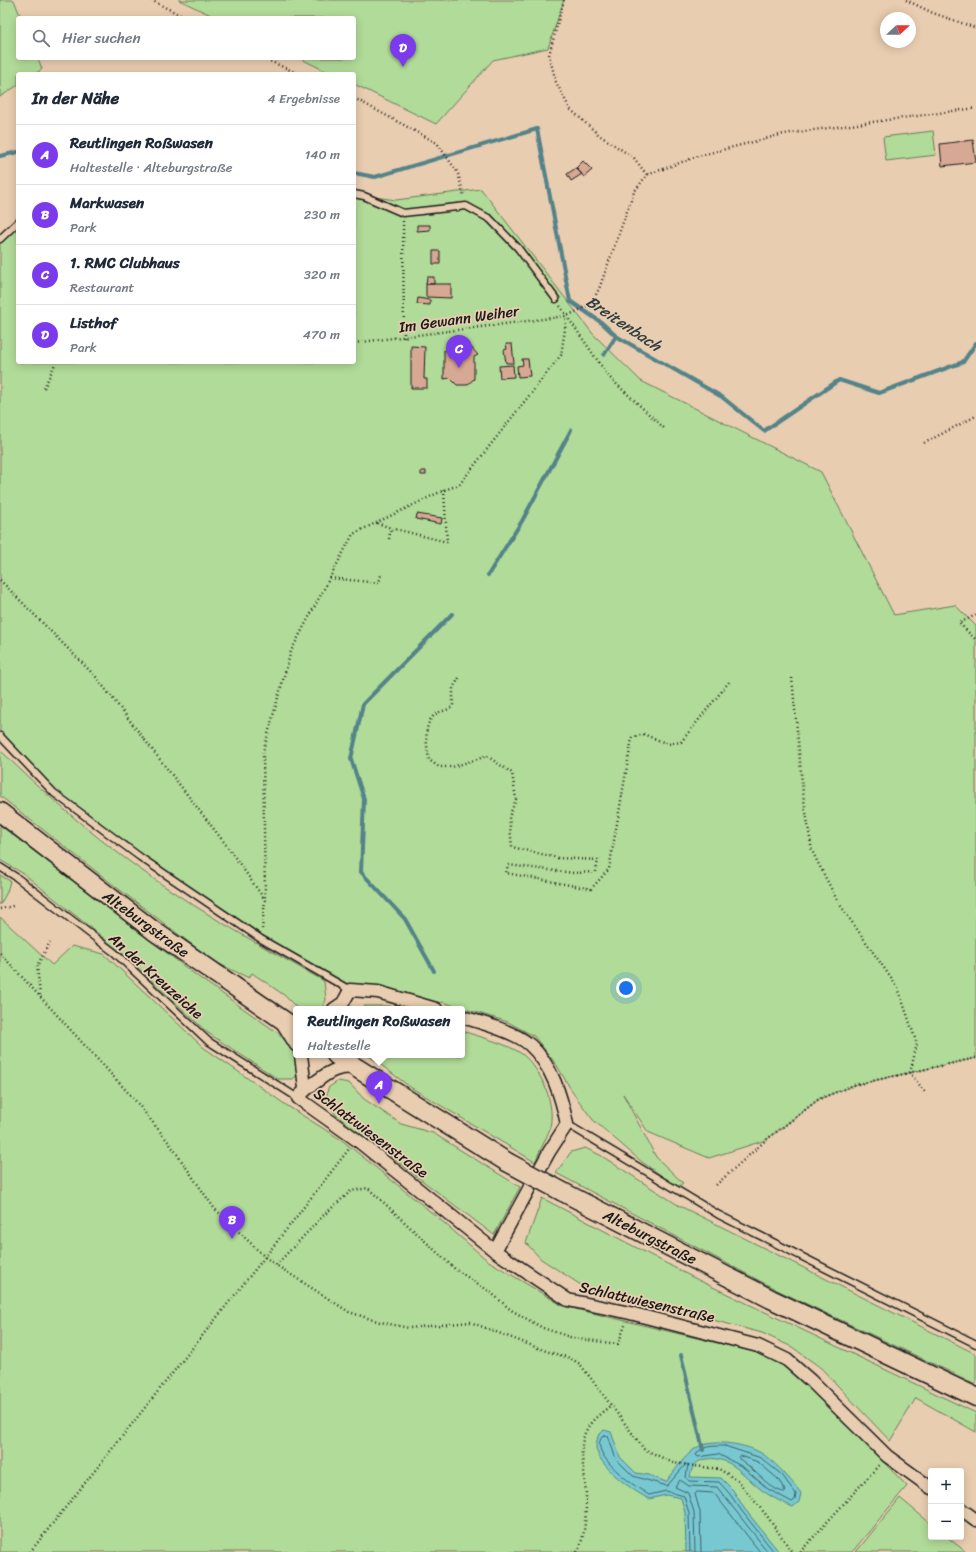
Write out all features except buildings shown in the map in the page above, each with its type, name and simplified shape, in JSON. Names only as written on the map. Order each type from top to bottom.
[{"type":"main road","name":"Alteburgstraße","points":[[0,812],[148,926],[293,1028]]},
{"type":"main road","name":"Alteburgstraße","points":[[344,1058],[354,1062],[507,1162],[771,1299],[976,1397]]},
{"type":"street","points":[[341,1006],[350,990],[378,992],[426,1006]]},
{"type":"street","points":[[279,1018],[293,1022]]},
{"type":"street","points":[[279,1018],[293,1040]]},
{"type":"street","points":[[465,1018],[495,1027],[529,1044],[548,1067],[561,1097],[568,1124],[546,1158],[495,1251]]},
{"type":"street","points":[[301,1058],[301,1093]]},
{"type":"street","points":[[301,1093],[331,1070],[347,1067],[354,1062]]},
{"type":"street","name":"Schlattwiesenstraße","points":[[301,1093],[495,1251],[568,1300],[630,1313],[758,1346],[787,1360],[811,1381],[887,1456],[928,1486]]},
{"type":"street","points":[[964,1511],[976,1520]]},
{"type":"lane","points":[[356,194],[364,196],[403,213],[466,206],[490,219],[509,238],[536,271],[556,299]]},
{"type":"lane","points":[[0,239],[16,224]]},
{"type":"lane","points":[[0,736],[54,793],[140,857],[261,939],[350,990]]},
{"type":"lane","name":"An der Kreuzeiche","points":[[0,867],[16,877],[115,953],[208,1041],[301,1093]]},
{"type":"lane","points":[[568,1124],[719,1215],[976,1344]]},
{"type":"path","points":[[151,0],[182,16]]},
{"type":"path","points":[[564,0],[549,55],[556,82],[570,109],[600,135],[634,158],[648,175],[698,156],[784,134],[976,108]]},
{"type":"path","points":[[906,0],[933,13],[976,28]]},
{"type":"path","points":[[268,60],[294,72]]},
{"type":"path","points":[[356,99],[437,143],[458,173],[466,206]]},
{"type":"path","name":"Im Gewann Weiher","points":[[356,343],[404,338],[567,316],[591,304],[599,289],[634,192],[648,175]]},
{"type":"path","points":[[403,213],[404,338]]},
{"type":"path","points":[[567,316],[609,377],[665,429]]},
{"type":"path","points":[[261,939],[265,900],[263,752],[291,651],[353,534],[444,490],[458,485],[561,355],[567,316]]},
{"type":"path","points":[[44,388],[55,364]]},
{"type":"path","points":[[924,443],[976,416]]},
{"type":"path","points":[[376,523],[447,542],[444,490]]},
{"type":"path","points":[[389,539],[391,528]]},
{"type":"path","points":[[330,578],[379,583],[381,575]]},
{"type":"path","points":[[0,580],[96,677],[226,846],[265,900]]},
{"type":"path","points":[[976,615],[959,623],[976,640]]},
{"type":"path","points":[[459,678],[453,688],[453,706],[448,711],[436,714],[427,725],[427,747],[429,760],[439,767],[452,766],[487,756],[512,773],[516,799],[509,817],[512,847],[558,858],[598,860],[596,872],[574,873],[508,865],[506,873],[591,889],[609,869],[632,738],[643,734],[668,744],[680,742],[730,682]]},
{"type":"path","points":[[792,678],[803,793],[812,851],[838,902],[898,988],[917,1044],[910,1073]]},
{"type":"path","points":[[0,909],[13,906]]},
{"type":"path","points":[[40,995],[37,966],[50,942]]},
{"type":"path","points":[[0,953],[134,1099],[170,1144],[214,1208],[265,1258],[349,1312],[380,1322],[409,1328],[470,1322],[546,1351],[570,1358],[580,1364],[644,1450],[673,1463],[718,1469],[737,1480],[767,1516],[792,1552]]},
{"type":"path","points":[[716,1185],[766,1140],[819,1099],[854,1086],[976,1058]]},
{"type":"path","points":[[910,1073],[925,1092]]},
{"type":"path","points":[[30,1552],[265,1258],[357,1140]]},
{"type":"path","points":[[276,1265],[351,1191],[368,1188],[456,1268],[511,1310],[543,1328],[573,1338],[618,1344],[630,1313]]},
{"type":"path","points":[[577,1552],[581,1545],[585,1513],[586,1481],[581,1451],[587,1429],[611,1405]]},
{"type":"path","points":[[800,1552],[887,1456]]},
{"type":"green space","points":[[0,0],[14,0],[20,16],[16,16],[16,60],[39,60],[42,69],[38,72],[16,72],[16,86],[0,97]]},
{"type":"green space","points":[[179,0],[564,0],[548,48],[493,60],[436,124],[356,85],[356,72],[328,72],[303,60],[356,60],[356,16],[213,16]]},
{"type":"green space","points":[[933,131],[936,155],[886,161],[883,137]]},
{"type":"green space","points":[[481,189],[593,334],[641,381],[821,472],[894,615],[955,605],[976,626],[976,1058],[854,1085],[819,1099],[766,1140],[709,1158],[648,1132],[623,1094],[656,1157],[683,1183],[678,1187],[642,1162],[593,1120],[573,1093],[556,1064],[534,1036],[508,1022],[465,1009],[465,1006],[455,1006],[442,1002],[433,1006],[426,1006],[350,990],[261,939],[54,793],[0,736],[0,239],[16,224],[16,364],[356,364],[356,194],[396,200]]},
{"type":"green space","points":[[0,750],[66,811],[101,840],[159,883],[252,940],[324,981],[326,1000],[323,1006],[295,1006],[284,995],[252,973],[249,978],[215,962],[0,796]]},
{"type":"green space","points":[[0,825],[197,976],[278,1033],[290,1046],[293,1053],[293,1058],[295,1058],[298,1074],[293,1079],[278,1079],[208,1033],[122,953],[24,874],[0,860]]},
{"type":"green space","points":[[0,875],[10,881],[7,892],[0,905]]},
{"type":"green space","points":[[0,917],[52,965],[72,946],[104,954],[203,1047],[286,1105],[343,1141],[436,1216],[487,1260],[563,1306],[755,1352],[783,1364],[807,1384],[907,1486],[852,1552],[0,1552]]},
{"type":"green space","points":[[465,1032],[516,1050],[522,1054],[536,1069],[546,1089],[549,1100],[551,1121],[549,1131],[535,1162],[410,1087],[372,1058],[465,1058]]},
{"type":"green space","points":[[338,1081],[349,1083],[364,1099],[401,1124],[433,1133],[520,1187],[494,1235],[336,1115],[326,1100],[328,1088]]},
{"type":"green space","points":[[585,1148],[600,1155],[678,1205],[976,1354],[976,1384],[777,1290],[556,1173],[571,1152]]},
{"type":"green space","points":[[542,1198],[694,1278],[976,1413],[976,1432],[916,1398],[890,1441],[821,1368],[792,1347],[762,1333],[581,1285],[541,1259],[526,1243]]},
{"type":"green space","points":[[900,1498],[928,1521],[928,1540],[951,1540],[966,1552],[856,1552]]},
{"type":"water","points":[[604,1430],[611,1432],[620,1457],[636,1473],[649,1475],[666,1482],[687,1456],[696,1448],[703,1445],[721,1443],[740,1445],[764,1455],[784,1473],[801,1493],[799,1502],[793,1507],[766,1493],[739,1470],[724,1461],[707,1459],[700,1461],[693,1467],[690,1477],[721,1478],[733,1490],[744,1508],[779,1552],[686,1552],[685,1513],[681,1498],[666,1495],[649,1499],[618,1478],[603,1463],[598,1455],[596,1448],[598,1436]]},
{"type":"waterway","name":"Breitenbach","points":[[356,173],[375,177],[537,129],[570,301],[602,323],[616,336],[722,397],[764,431],[839,380],[879,393],[963,362],[976,343]]},
{"type":"waterway","name":"Breitenbach","points":[[0,156],[16,152]]},
{"type":"waterway","points":[[604,355],[616,336]]},
{"type":"waterway","points":[[488,575],[522,521],[571,430]]},
{"type":"waterway","points":[[434,971],[405,919],[361,872],[364,799],[351,759],[363,704],[452,614]]},
{"type":"waterway","points":[[681,1355],[703,1450]]},
{"type":"place","name":"Listhof","points":[[403,67]]},
{"type":"place","name":"1. RMC Clubhaus","points":[[459,368]]},
{"type":"place","name":"Reutlingen Roßwasen","points":[[379,1104]]},
{"type":"place","name":"Markwasen","points":[[232,1239]]}]
